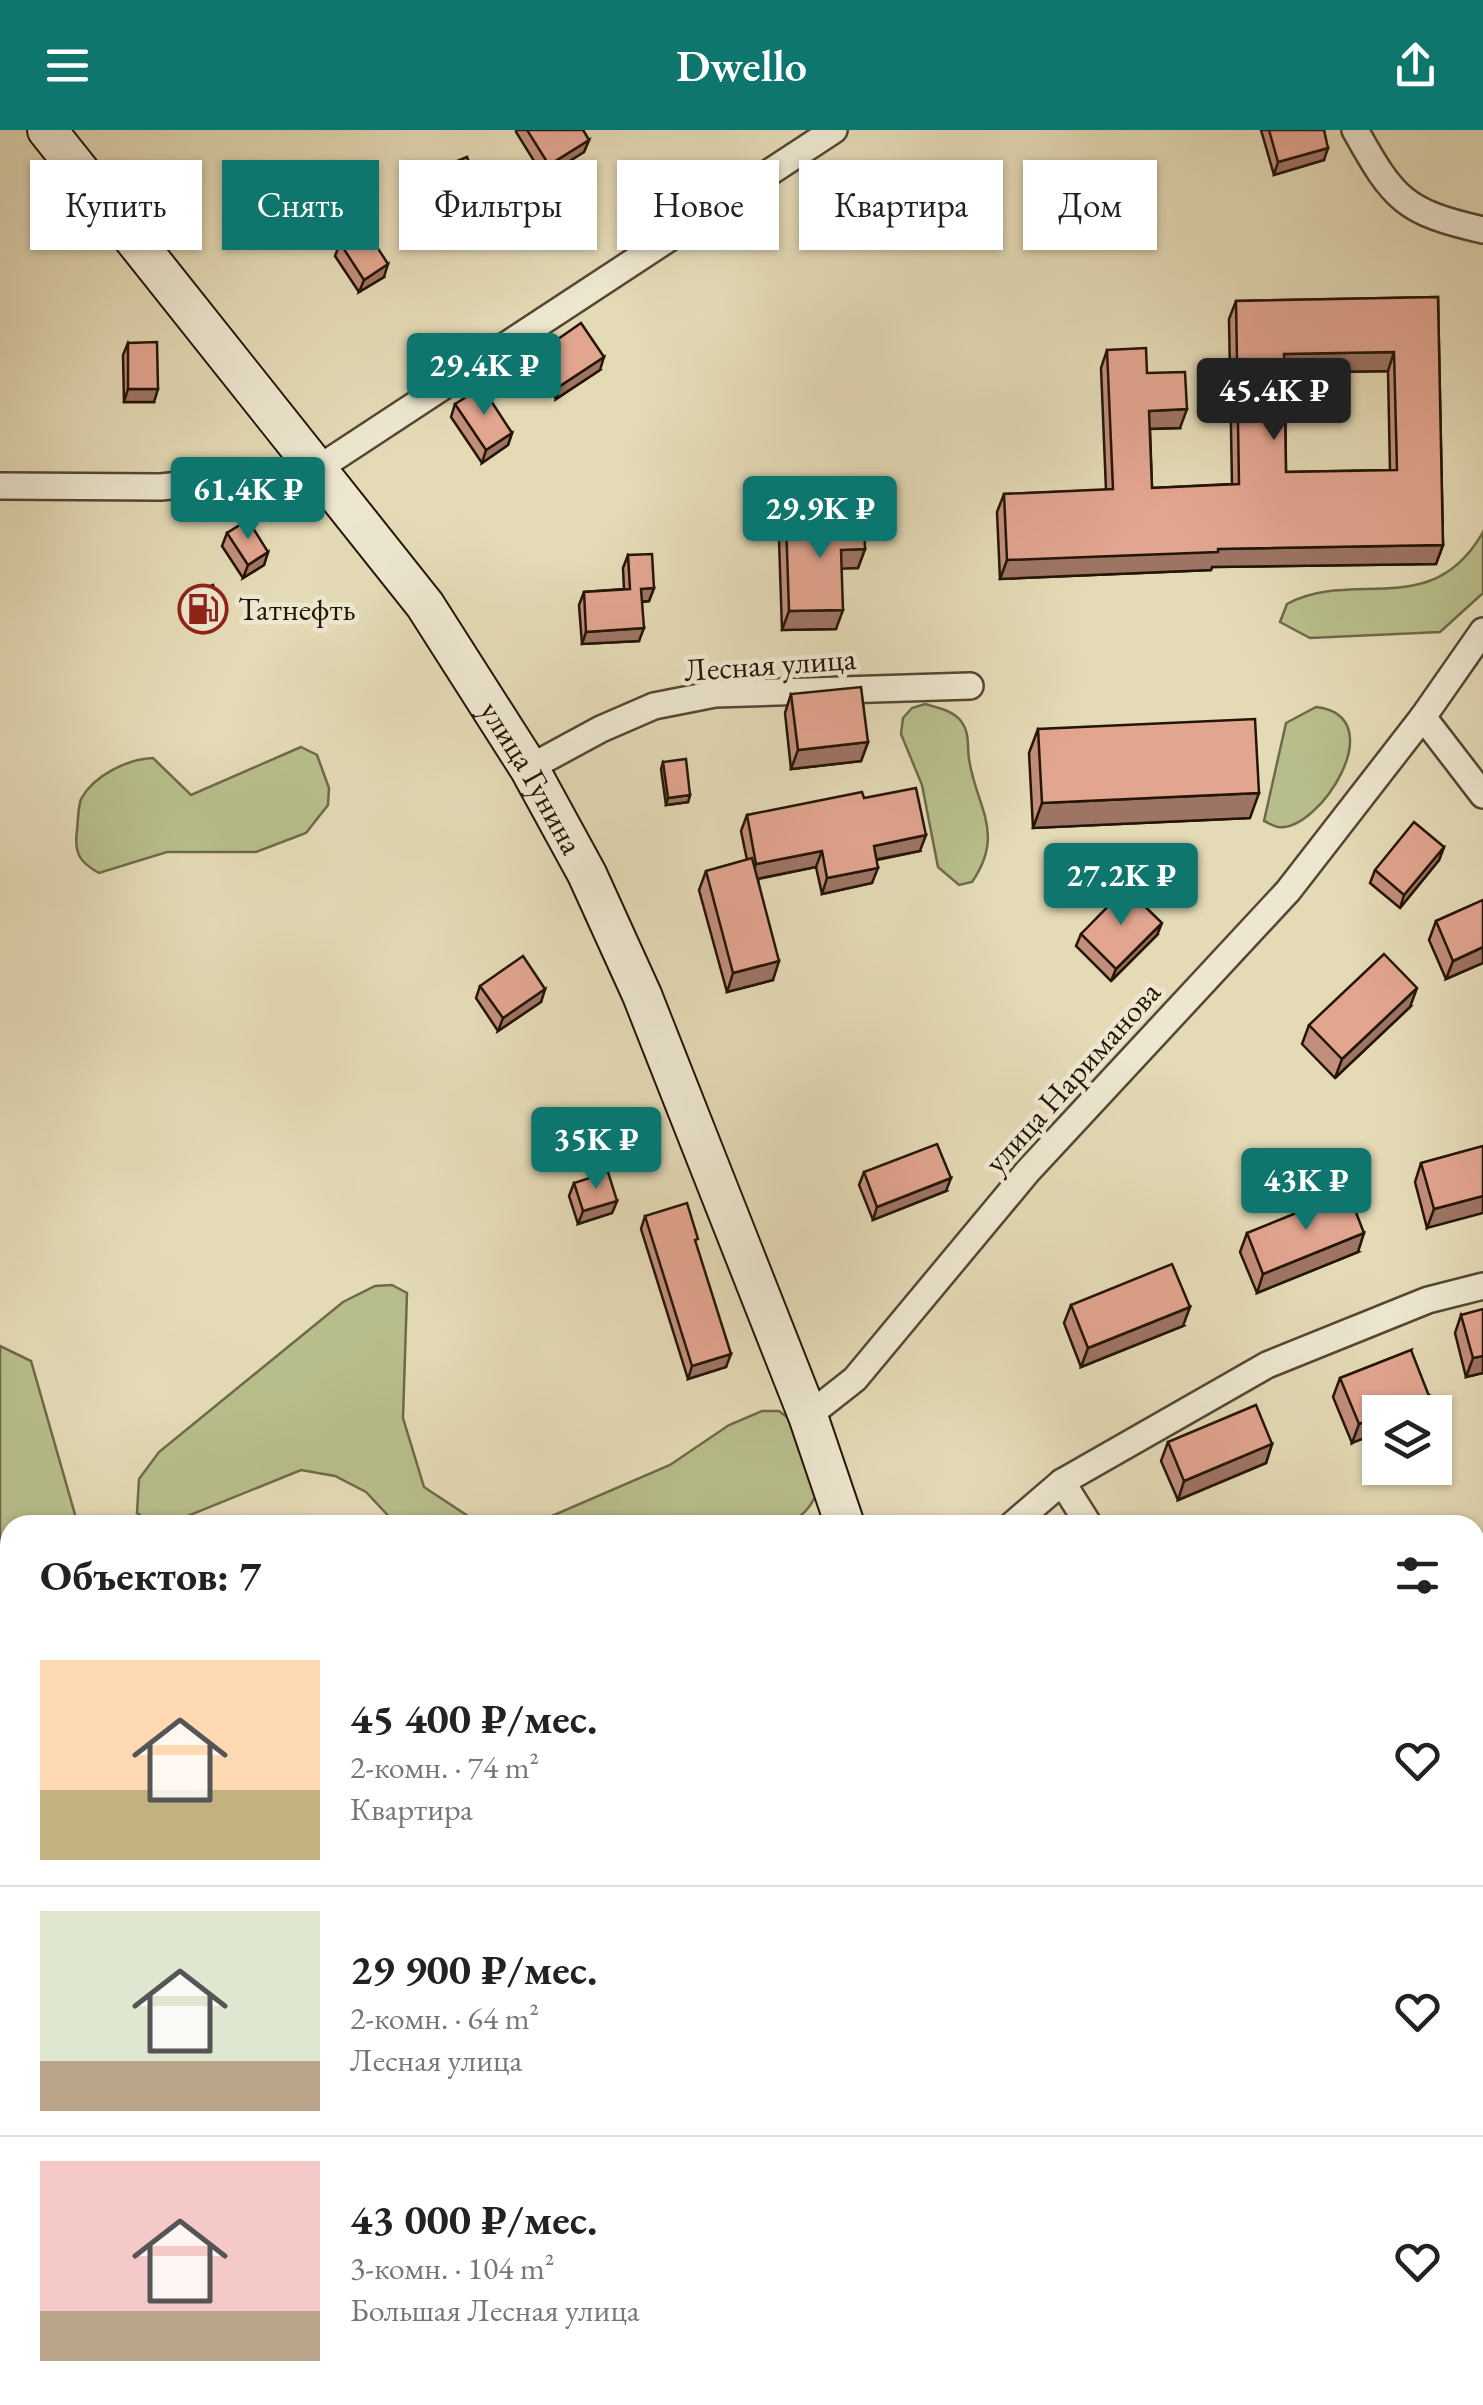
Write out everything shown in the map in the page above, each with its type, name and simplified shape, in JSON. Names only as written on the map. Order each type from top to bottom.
[{"type":"main road","name":"улица Гунина","points":[[48,130],[425,605],[529,768],[587,874],[642,995],[808,1416],[842,1515]]},
{"type":"street","points":[[0,486],[161,487],[316,470],[834,130]]},
{"type":"street","points":[[1355,130],[1383,180],[1403,202],[1441,221],[1483,230]]},
{"type":"street","name":"улица Нариманова","points":[[808,1416],[855,1379],[1028,1171],[1288,891],[1423,717],[1483,631]]},
{"type":"street","name":"Лесная улица","points":[[529,768],[654,706],[715,694],[970,686]]},
{"type":"street","points":[[1423,717],[1483,796]]},
{"type":"street","points":[[1024,1515],[1062,1482],[1267,1366],[1428,1300],[1483,1286]]},
{"type":"street","points":[[1062,1482],[1083,1515]]},
{"type":"green space","points":[[1483,532],[1483,593],[1440,632],[1310,638],[1280,622],[1287,604],[1312,594],[1416,585],[1440,576],[1463,559]]},
{"type":"green space","points":[[925,704],[949,712],[964,726],[986,820],[987,849],[982,865],[972,882],[959,885],[938,867],[922,785],[901,734],[903,718],[912,708]]},
{"type":"green space","points":[[1316,707],[1338,715],[1349,730],[1349,751],[1342,773],[1312,812],[1295,824],[1276,827],[1264,821],[1286,723]]},
{"type":"green space","points":[[301,747],[317,755],[329,788],[328,805],[306,833],[256,852],[167,852],[99,873],[79,856],[76,838],[81,799],[94,783],[113,770],[153,758],[191,795]]},
{"type":"green space","points":[[392,1285],[407,1293],[403,1418],[424,1487],[466,1515],[388,1515],[366,1492],[335,1476],[301,1470],[190,1515],[137,1513],[139,1479],[159,1452],[343,1302],[375,1286]]},
{"type":"green space","points":[[0,1346],[31,1361],[75,1515],[0,1515]]},
{"type":"green space","points":[[762,1411],[779,1411],[792,1421],[816,1495],[805,1512],[554,1515],[670,1465],[729,1425]]},
{"type":"building","points":[[527,130],[583,130],[589,140],[557,160],[546,160]]},
{"type":"building","points":[[1269,130],[1324,130],[1328,148],[1278,162]]},
{"type":"building","points":[[345,250],[379,250],[388,264],[364,280]]},
{"type":"building","points":[[1438,297],[1443,545],[1218,549],[1007,560],[1004,494],[1113,489],[1107,350],[1146,348],[1147,373],[1185,372],[1187,409],[1149,411],[1152,488],[1239,484],[1236,301]],"holes":[[[1394,352],[1397,470],[1286,472],[1284,354]]]},
{"type":"building","points":[[581,323],[604,357],[560,386],[538,353]]},
{"type":"building","points":[[157,342],[158,389],[128,389],[128,343]]},
{"type":"building","points":[[482,387],[512,433],[486,450],[455,404]]},
{"type":"building","points":[[864,518],[865,549],[841,550],[843,610],[789,611],[786,521]]},
{"type":"building","points":[[248,520],[268,552],[248,565],[227,533]]},
{"type":"building","points":[[652,554],[654,588],[641,589],[644,628],[586,632],[584,592],[630,589],[628,555]]},
{"type":"building","points":[[213,585],[224,609],[198,620],[188,596]]},
{"type":"building","points":[[861,687],[868,742],[798,750],[791,694]]},
{"type":"building","points":[[1255,719],[1259,793],[1042,803],[1038,729]]},
{"type":"building","points":[[686,759],[690,795],[668,798],[663,762]]},
{"type":"building","points":[[916,788],[926,835],[874,846],[878,868],[827,878],[822,851],[756,864],[747,815],[862,792],[864,798]]},
{"type":"building","points":[[1414,822],[1444,847],[1404,895],[1375,870]]},
{"type":"building","points":[[752,858],[779,961],[733,973],[706,871]]},
{"type":"building","points":[[1126,888],[1162,923],[1116,969],[1081,934]]},
{"type":"building","points":[[1483,900],[1483,947],[1453,961],[1436,921]]},
{"type":"building","points":[[1384,954],[1417,988],[1342,1059],[1309,1025]]},
{"type":"building","points":[[523,956],[545,989],[503,1018],[480,986]]},
{"type":"building","points":[[937,1144],[951,1178],[877,1207],[864,1172]]},
{"type":"building","points":[[1483,1146],[1483,1196],[1434,1209],[1421,1163]]},
{"type":"building","points":[[608,1172],[617,1201],[583,1211],[574,1183]]},
{"type":"building","points":[[1348,1192],[1364,1233],[1263,1274],[1247,1233]]},
{"type":"building","points":[[687,1203],[731,1354],[692,1366],[645,1216]]},
{"type":"building","points":[[1172,1264],[1190,1307],[1088,1348],[1071,1305]]},
{"type":"building","points":[[1483,1309],[1483,1356],[1473,1358],[1461,1315]]},
{"type":"building","points":[[1411,1350],[1429,1395],[1362,1395],[1359,1424],[1340,1378]]},
{"type":"building","points":[[1256,1405],[1272,1444],[1184,1481],[1168,1442]]},
{"type":"place","name":"Татнефть","points":[[203,609]]}]
